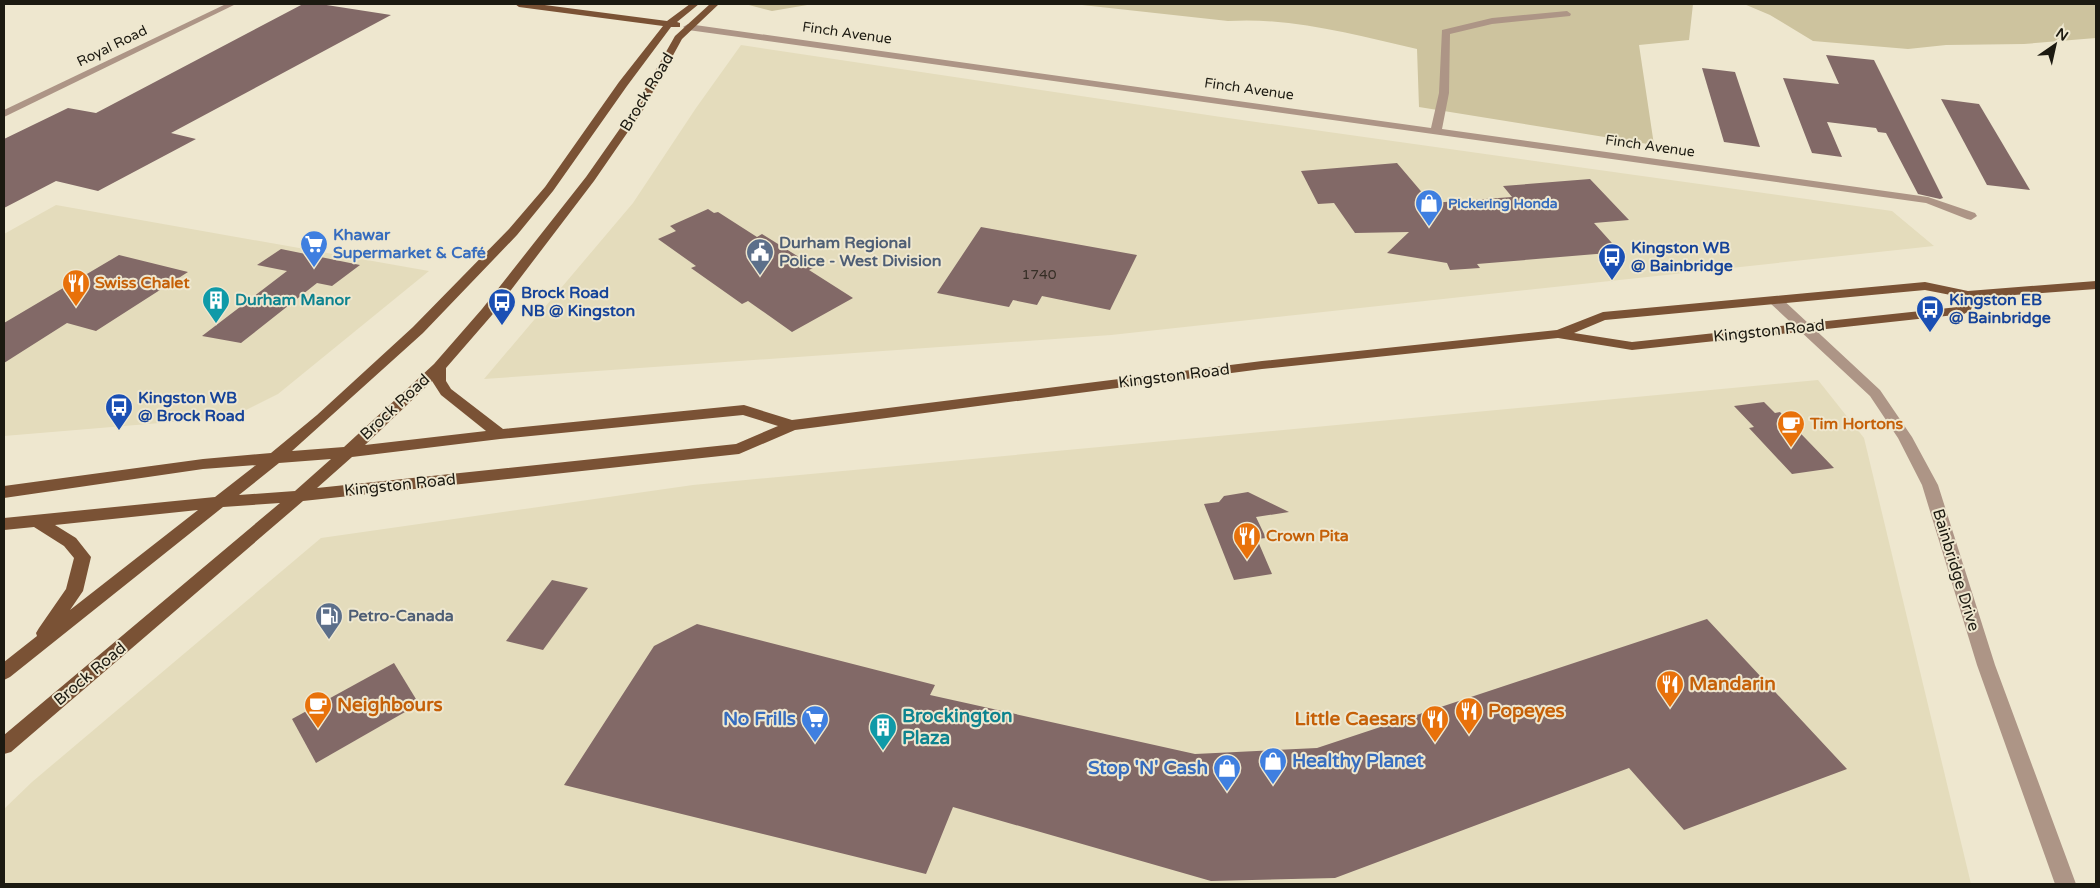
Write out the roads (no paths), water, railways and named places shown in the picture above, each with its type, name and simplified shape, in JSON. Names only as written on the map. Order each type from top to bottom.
[{"type":"main road","name":"Finch Avenue","points":[[520,4],[688,27]]},
{"type":"main road","name":"Brock Road","points":[[4,672],[275,458],[322,418],[418,330],[513,232],[549,189],[623,84],[669,24],[695,4]]},
{"type":"main road","name":"Brock Road","points":[[4,746],[237,550],[348,452],[439,366],[487,312],[590,179],[638,110],[678,38],[715,4]]},
{"type":"main road","name":"Kingston Road","points":[[1558,334],[1603,316],[1925,286],[1968,295],[2096,284]]},
{"type":"main road","name":"Kingston Road","points":[[4,524],[297,496],[739,449],[792,425],[1262,365],[1558,334],[1632,346],[1964,310],[1968,295]]},
{"type":"main road","points":[[439,366],[438,381],[446,392],[500,434]]},
{"type":"main road","name":"Kingston Road","points":[[4,492],[203,464],[348,452],[500,434],[744,410],[792,425]]},
{"type":"main road","points":[[35,520],[70,542],[83,557],[74,591],[36,647]]},
{"type":"street","name":"Royal Road","points":[[4,114],[232,4]]},
{"type":"street","points":[[1436,130],[1444,93],[1445,32],[1492,21],[1566,14]]},
{"type":"street","name":"Finch Avenue","points":[[688,27],[1928,200],[1971,216]]},
{"type":"street","name":"Bainbridge Drive","points":[[1775,300],[1874,393],[1905,437],[1930,485],[1986,665],[2066,884]]},
{"type":"place","name":"Pickering Honda","points":[[1429,227]]},
{"type":"place","name":"Khawar Supermarket & Café","points":[[314,268]]},
{"type":"place","name":"Durham Regional Police - West Division","points":[[760,276]]},
{"type":"place","name":"Kingston WB @ Bainbridge","points":[[1612,281]]},
{"type":"place","name":"Swiss Chalet","points":[[76,307]]},
{"type":"place","name":"Durham Manor","points":[[216,324]]},
{"type":"place","name":"Brock Road NB @ Kingston","points":[[502,326]]},
{"type":"place","name":"Kingston EB @ Bainbridge","points":[[1930,333]]},
{"type":"place","name":"Kingston WB @ Brock Road","points":[[119,431]]},
{"type":"place","name":"Tim Hortons","points":[[1791,448]]},
{"type":"place","name":"Crown Pita","points":[[1247,560]]},
{"type":"place","name":"Petro-Canada","points":[[329,640]]},
{"type":"place","name":"Mandarin","points":[[1670,708]]},
{"type":"place","name":"Neighbours","points":[[318,729]]},
{"type":"place","name":"Popeyes","points":[[1469,735]]},
{"type":"place","name":"No Frills","points":[[815,743]]},
{"type":"place","name":"Little Caesars","points":[[1435,743]]},
{"type":"place","name":"Brockington Plaza","points":[[883,751]]},
{"type":"place","name":"Healthy Planet","points":[[1273,785]]},
{"type":"place","name":"Stop 'N' Cash","points":[[1227,792]]}]
